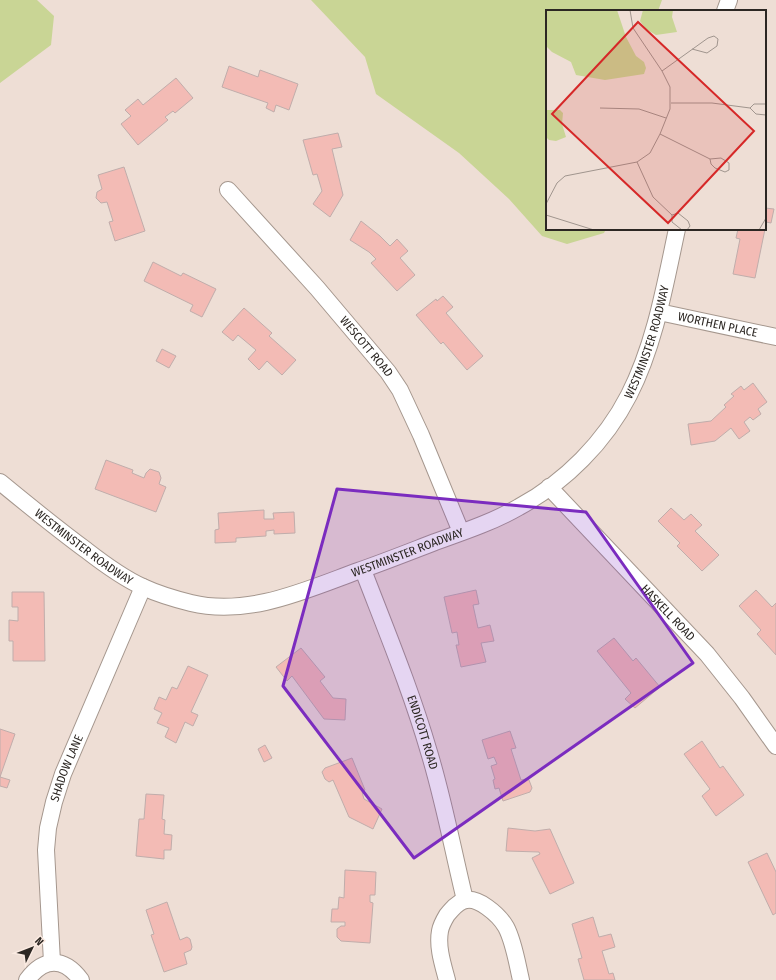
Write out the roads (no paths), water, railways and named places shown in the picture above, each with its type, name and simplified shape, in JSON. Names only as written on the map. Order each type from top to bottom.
[{"type":"street","points":[[725,10],[729,0]]},
{"type":"street","name":"WESCOTT ROAD","points":[[228,190],[316,288],[388,372],[400,390],[421,435],[461,532]]},
{"type":"street","name":"WESTMINSTER ROADWAY","points":[[0,482],[100,561],[143,587],[193,603],[216,607],[238,606],[278,600],[363,570],[507,514],[550,487],[588,454],[601,440],[616,418],[635,382],[659,312],[677,230]]},
{"type":"street","name":"WORTHEN PLACE","points":[[659,312],[776,337]]},
{"type":"street","name":"HASKELL ROAD","points":[[550,487],[707,654],[742,698],[776,746]]},
{"type":"street","name":"ENDICOTT ROAD","points":[[363,570],[419,719],[430,753],[465,900]]},
{"type":"street","name":"SHADOW LANE","points":[[52,962],[46,850],[48,828],[63,774],[143,587]]},
{"type":"street","points":[[447,980],[439,941],[441,925],[451,910],[457,904],[465,900],[477,902],[487,908],[502,921],[509,934],[521,980]]},
{"type":"street","points":[[27,980],[40,967],[52,962],[60,963],[69,968],[81,980]]}]
